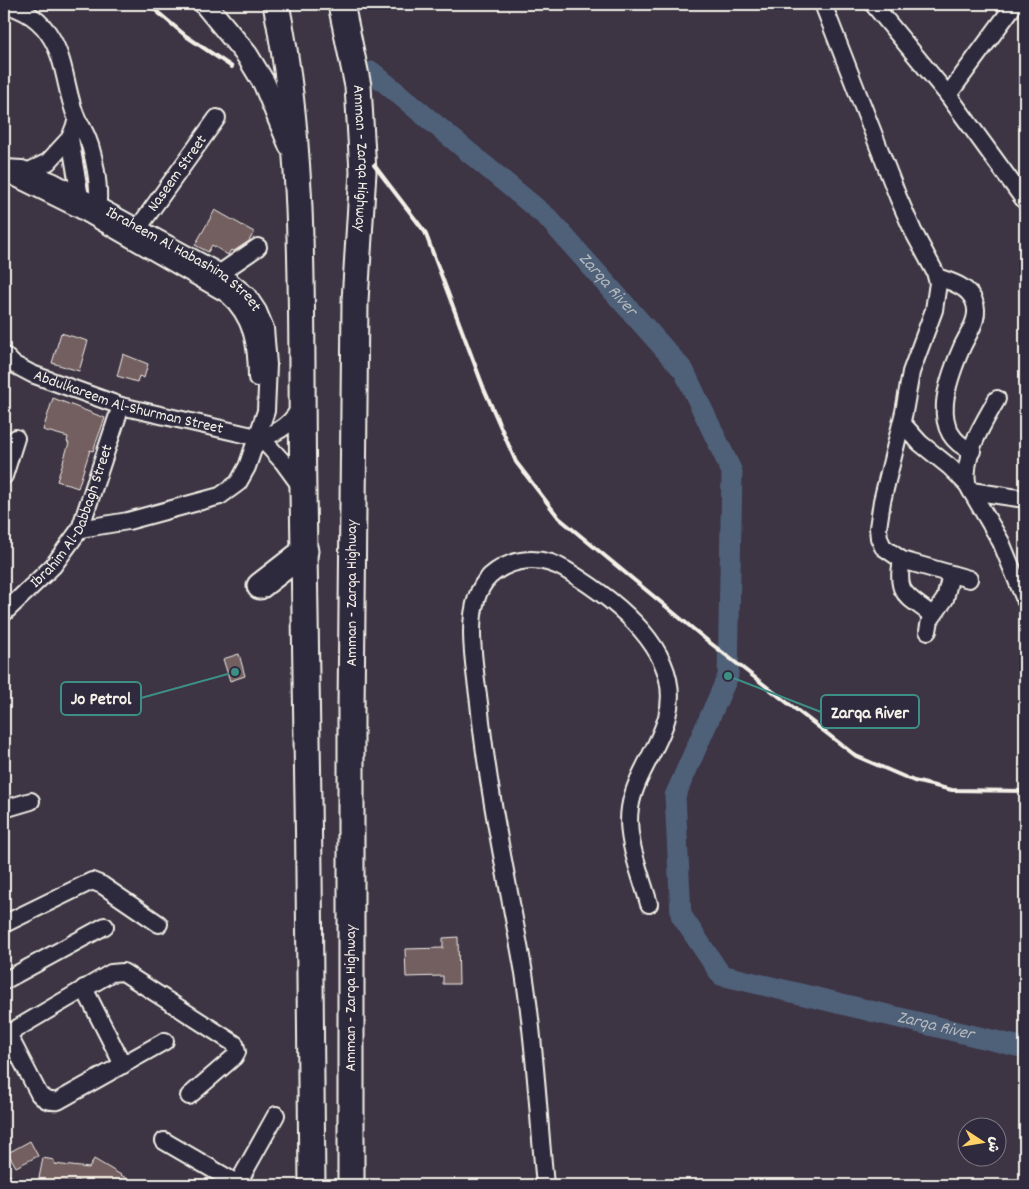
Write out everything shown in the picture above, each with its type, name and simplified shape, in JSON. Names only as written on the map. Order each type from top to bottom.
[{"type":"highway","points":[[276,4],[284,48],[297,167],[303,403],[312,1185]]},
{"type":"highway","name":"Amman - Zarqa Highway","points":[[341,4],[358,86],[363,172],[355,301],[354,368],[351,702],[351,1185]]},
{"type":"highway","points":[[260,586],[305,551]]},
{"type":"main road","points":[[205,4],[247,55],[264,82],[297,167]]},
{"type":"street","points":[[346,4],[348,34]]},
{"type":"street","points":[[823,4],[898,197],[937,277],[936,304],[913,365],[902,423],[882,501],[878,528],[883,547],[902,560],[969,579]]},
{"type":"street","points":[[873,4],[948,95],[1025,201]]},
{"type":"street","points":[[948,95],[1015,4]]},
{"type":"street","points":[[4,5],[28,13],[42,24],[52,39],[77,120],[85,133],[96,174],[99,191],[89,207]]},
{"type":"street","name":"Naseem Street","points":[[139,227],[216,118]]},
{"type":"street","points":[[29,171],[48,162],[70,138],[77,120]]},
{"type":"street","points":[[70,138],[89,207]]},
{"type":"street","name":"Ibraheem Al Habashina Street","points":[[4,168],[14,167],[29,171],[214,277]]},
{"type":"street","name":"Ibraheem Al Habashina Street","points":[[4,172],[139,227],[214,277],[236,301],[248,320],[255,349],[257,402],[263,421],[259,438],[238,483],[220,496],[128,521],[80,529]]},
{"type":"street","points":[[214,277],[258,247]]},
{"type":"street","points":[[937,277],[965,289],[971,294],[976,308],[974,324],[953,371],[943,414],[946,424],[957,442],[972,451]]},
{"type":"street","name":"Abdulkareem Al-Shurman Street","points":[[4,355],[13,364],[32,374],[121,406],[259,438]]},
{"type":"street","points":[[969,488],[967,472],[972,451],[997,400]]},
{"type":"street","points":[[303,403],[294,418],[282,429],[259,438],[284,462],[303,489]]},
{"type":"street","name":"Ibrahim Al-Dabbagh Street","points":[[4,613],[53,566],[80,529],[121,406]]},
{"type":"street","points":[[902,423],[920,443],[969,488],[1001,542],[1025,600]]},
{"type":"street","points":[[4,476],[16,438]]},
{"type":"street","points":[[969,488],[1025,499]]},
{"type":"street","points":[[545,1185],[528,1004],[483,746],[473,649],[472,630],[477,594],[488,578],[503,566],[521,560],[540,560],[558,565],[592,587],[626,615],[654,645],[663,662],[670,698],[667,717],[637,784],[629,816],[630,836],[649,904]]},
{"type":"street","points":[[902,560],[898,579],[902,589],[930,623],[945,599],[951,574]]},
{"type":"street","points":[[4,809],[31,801]]},
{"type":"street","points":[[4,924],[92,881],[102,885],[159,924]]},
{"type":"street","points":[[4,981],[104,926]]},
{"type":"street","points":[[165,1041],[58,1101],[48,1101],[39,1094],[6,1035],[110,972],[123,972],[235,1044],[237,1052],[234,1057],[189,1096]]},
{"type":"street","points":[[84,988],[123,1065]]},
{"type":"street","points":[[164,1141],[238,1184],[276,1115]]},
{"type":"building","points":[[215,210],[254,232],[249,241],[234,251],[231,250],[228,255],[212,245],[208,252],[195,245]]},
{"type":"building","points":[[61,333],[88,341],[79,371],[52,363]]},
{"type":"building","points":[[123,354],[148,364],[144,378],[139,376],[137,382],[117,376]]},
{"type":"building","points":[[53,398],[105,418],[93,451],[90,450],[78,488],[57,481],[69,443],[67,442],[68,437],[43,430]]},
{"type":"building","points":[[239,654],[245,676],[230,681],[223,659]]},
{"type":"building","points":[[458,937],[459,984],[443,984],[443,976],[406,977],[405,949],[443,948],[443,938]]},
{"type":"building","points":[[30,1141],[38,1156],[16,1167],[8,1153]]},
{"type":"building","points":[[43,1158],[54,1160],[54,1164],[89,1168],[94,1159],[138,1185],[86,1185],[75,1179],[75,1185],[38,1183]]},
{"type":"waterway","name":"Zarqa River","points":[[372,72],[548,218],[684,371],[732,472],[728,676],[675,796],[681,915],[721,975],[1025,1048]]},
{"type":"railway","points":[[148,4],[186,36],[232,67]]},
{"type":"railway","points":[[374,165],[425,232],[484,389],[516,462],[559,518],[709,642],[856,756],[914,781],[952,790],[1025,791]]},
{"type":"place","name":"Jo Petrol","points":[[235,672]]},
{"type":"place","name":"Zarqa River","points":[[728,676]]}]
